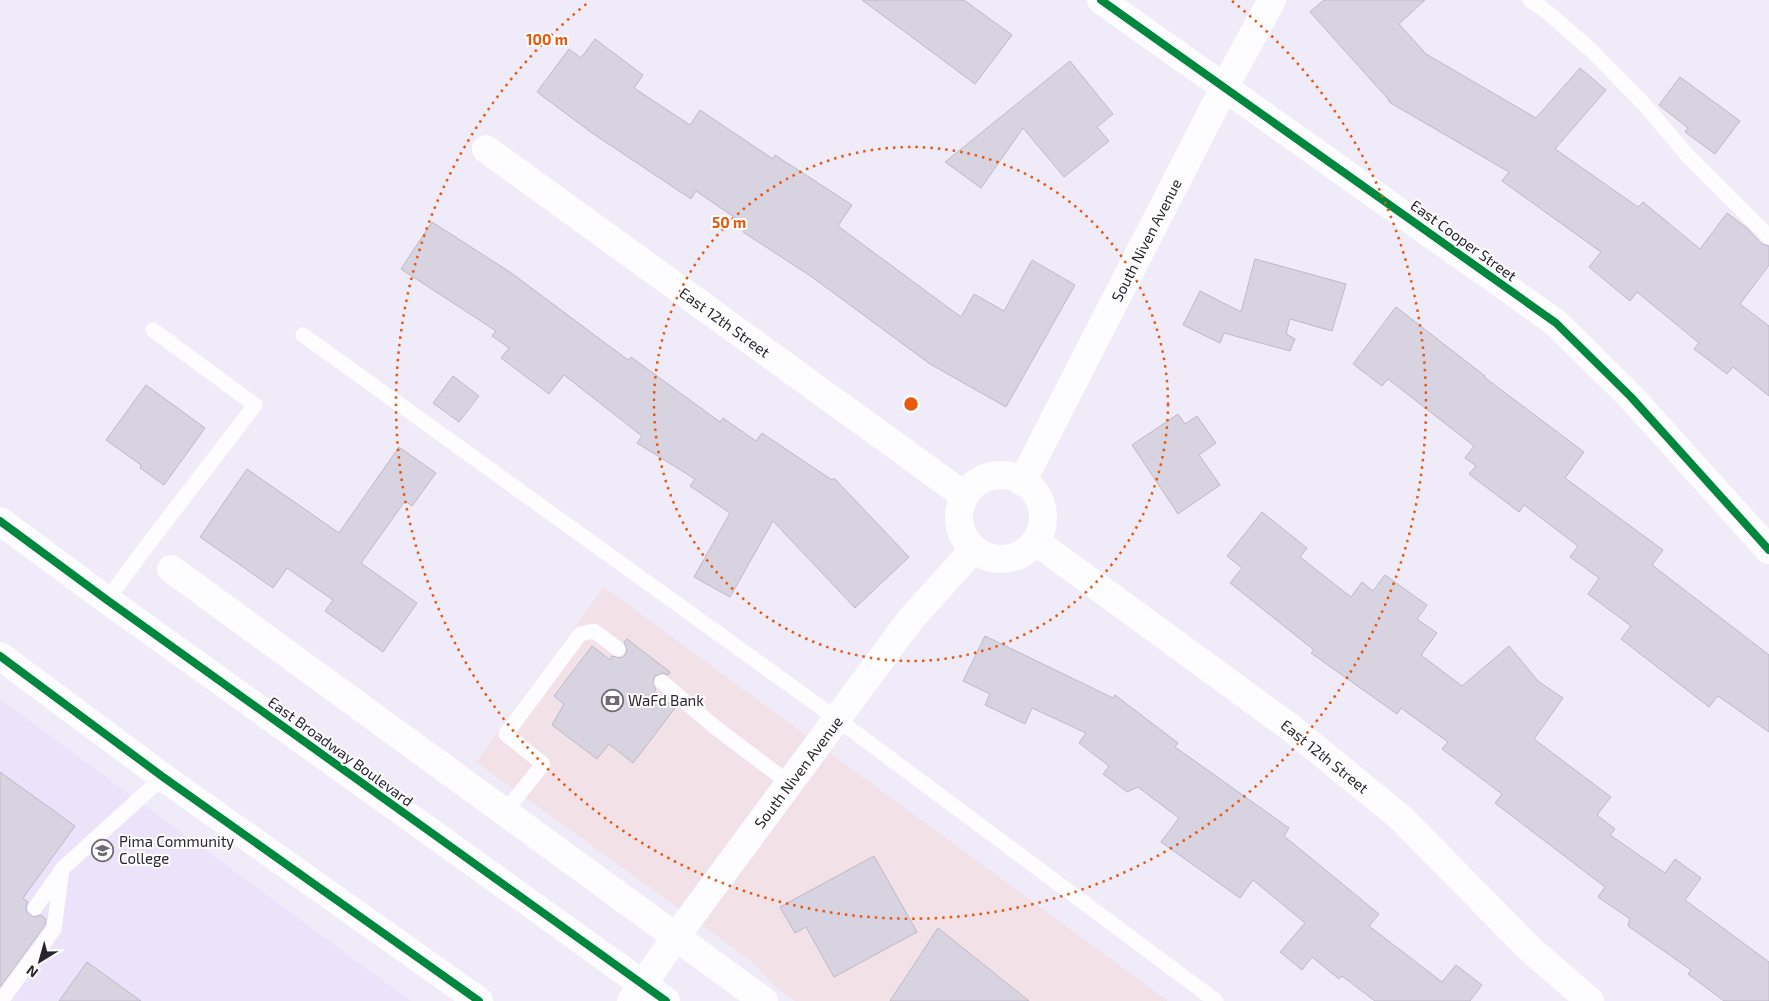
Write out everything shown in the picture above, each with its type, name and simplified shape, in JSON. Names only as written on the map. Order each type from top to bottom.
[{"type":"street","name":"East Cooper Street","points":[[1101,0],[1556,323],[1632,397],[1769,550]]},
{"type":"street","name":"South Niven Avenue","points":[[1022,482],[1224,88],[1272,0]]},
{"type":"street","name":"East 12th Street","points":[[486,149],[965,496]]},
{"type":"street","points":[[992,476],[1006,476],[1022,482],[1030,487],[1038,499],[1042,513],[1042,527],[1035,542],[1026,551],[1014,557],[1000,560],[986,557],[974,550],[965,539],[960,527],[958,513],[962,500],[969,489],[980,481],[992,476]]},
{"type":"street","name":"East Broadway Boulevard","points":[[0,521],[637,993],[666,1001]]},
{"type":"street","name":"East 12th Street","points":[[1035,542],[1291,728],[1402,818],[1530,949],[1590,1001]]},
{"type":"street","name":"South Niven Avenue","points":[[637,993],[910,620],[974,550]]},
{"type":"street","points":[[171,570],[764,1001]]},
{"type":"street","points":[[0,656],[162,778],[478,1001]]},
{"type":"lane","points":[[1530,0],[1592,50],[1644,103],[1688,156],[1769,237]]},
{"type":"lane","points":[[107,600],[256,405],[152,330]]},
{"type":"lane","points":[[303,335],[837,719],[1216,1001]]},
{"type":"lane","points":[[504,813],[543,764],[506,734],[580,634],[594,631],[618,649]]},
{"type":"lane","points":[[662,682],[716,728],[790,783]]},
{"type":"lane","points":[[35,908],[62,868],[162,778]]},
{"type":"lane","points":[[1,1001],[54,929],[62,868]]},
{"type":"shaded area","points":[[604,587],[1168,1001],[795,1001],[778,989],[750,960],[476,762]]},
{"type":"shaded area","name":"Pima Community College","points":[[0,699],[411,1001],[0,1001]]},
{"type":"building","points":[[862,0],[964,0],[1012,35],[975,84]]},
{"type":"building","points":[[1324,0],[1425,0],[1399,24],[1426,54],[1536,118],[1580,68],[1606,90],[1555,149],[1638,207],[1643,202],[1700,249],[1727,213],[1747,228],[1762,244],[1769,246],[1769,265],[1740,304],[1769,326],[1769,396],[1733,367],[1727,374],[1694,349],[1699,343],[1637,292],[1630,301],[1589,267],[1601,252],[1502,181],[1509,172],[1389,102],[1310,12]]},
{"type":"building","points":[[595,39],[643,75],[634,88],[690,125],[700,110],[773,159],[775,155],[852,205],[838,226],[961,317],[974,294],[1004,311],[1032,260],[1075,285],[1006,407],[930,364],[812,277],[743,232],[747,226],[696,191],[691,199],[592,133],[537,92],[569,49],[581,58]]},
{"type":"building","points":[[1070,61],[1113,114],[1097,127],[1109,141],[1064,177],[1023,128],[981,188],[945,162]]},
{"type":"building","points":[[1680,77],[1740,121],[1715,154],[1685,132],[1688,128],[1659,105]]},
{"type":"building","points":[[432,222],[510,272],[628,360],[631,357],[720,422],[723,418],[756,441],[762,433],[832,480],[834,478],[909,557],[855,608],[773,521],[730,597],[694,577],[730,513],[690,486],[695,479],[637,443],[642,436],[564,375],[549,394],[501,358],[509,348],[492,336],[496,331],[401,269]]},
{"type":"building","points":[[1255,259],[1346,284],[1332,331],[1290,319],[1286,334],[1295,339],[1290,351],[1224,333],[1220,343],[1183,325],[1200,291],[1241,312]]},
{"type":"building","points":[[1396,307],[1484,377],[1584,452],[1565,478],[1663,550],[1652,565],[1769,655],[1769,732],[1718,696],[1709,707],[1621,639],[1631,626],[1588,594],[1599,578],[1570,557],[1578,546],[1524,505],[1519,512],[1469,474],[1476,466],[1465,458],[1474,446],[1388,379],[1382,386],[1353,364]]},
{"type":"building","points":[[453,376],[479,396],[459,422],[433,403]]},
{"type":"building","points":[[146,385],[205,428],[164,485],[140,468],[141,465],[106,440]]},
{"type":"building","points":[[1178,414],[1185,424],[1197,416],[1216,443],[1199,455],[1220,485],[1178,514],[1132,445]]},
{"type":"building","points":[[399,447],[436,473],[412,506],[405,501],[361,563],[417,603],[383,652],[325,611],[333,600],[287,568],[273,588],[200,537],[247,469],[339,533]]},
{"type":"building","points":[[1262,512],[1307,548],[1300,557],[1351,597],[1362,582],[1373,591],[1385,575],[1427,605],[1417,619],[1437,633],[1421,655],[1462,686],[1509,646],[1538,681],[1563,698],[1534,739],[1611,797],[1597,815],[1615,829],[1610,835],[1665,873],[1675,859],[1701,878],[1685,900],[1769,962],[1769,1001],[1724,1001],[1688,974],[1691,970],[1628,926],[1630,919],[1598,897],[1605,887],[1495,803],[1502,794],[1442,749],[1448,742],[1401,708],[1397,714],[1311,653],[1314,650],[1230,583],[1242,568],[1227,556]]},
{"type":"building","points":[[985,636],[1113,698],[1115,695],[1178,743],[1175,747],[1289,828],[1284,836],[1379,914],[1369,926],[1442,982],[1456,965],[1482,985],[1470,1001],[1375,1001],[1342,976],[1339,979],[1312,957],[1302,970],[1280,952],[1305,923],[1253,880],[1240,898],[1161,842],[1179,818],[1138,787],[1127,792],[1103,774],[1109,766],[1079,743],[1086,733],[1032,708],[1025,724],[985,705],[990,694],[963,681]]},
{"type":"building","name":"WaFd Bank","points":[[627,639],[670,672],[668,675],[663,673],[655,676],[653,685],[656,689],[654,692],[675,708],[633,763],[609,744],[597,759],[552,725],[564,704],[554,696],[592,646],[610,660],[612,656],[621,658],[627,651],[624,642]]},
{"type":"building","points":[[0,772],[75,826],[23,898],[28,902],[27,912],[34,917],[41,915],[46,919],[45,925],[0,987]]},
{"type":"building","points":[[874,856],[917,932],[834,977],[806,927],[795,933],[780,907]]},
{"type":"building","points":[[938,928],[1029,1001],[890,1001]]},
{"type":"building","points":[[87,962],[141,1001],[59,1001]]},
{"type":"cycle path","points":[[1101,0],[1556,323],[1631,397],[1769,550]]},
{"type":"cycle path","points":[[0,521],[107,600],[666,1001]]},
{"type":"cycle path","points":[[0,656],[163,777],[479,1001]]},
{"type":"place","name":"WaFd Bank","points":[[612,700]]},
{"type":"place","name":"Pima Community College","points":[[103,850]]}]
